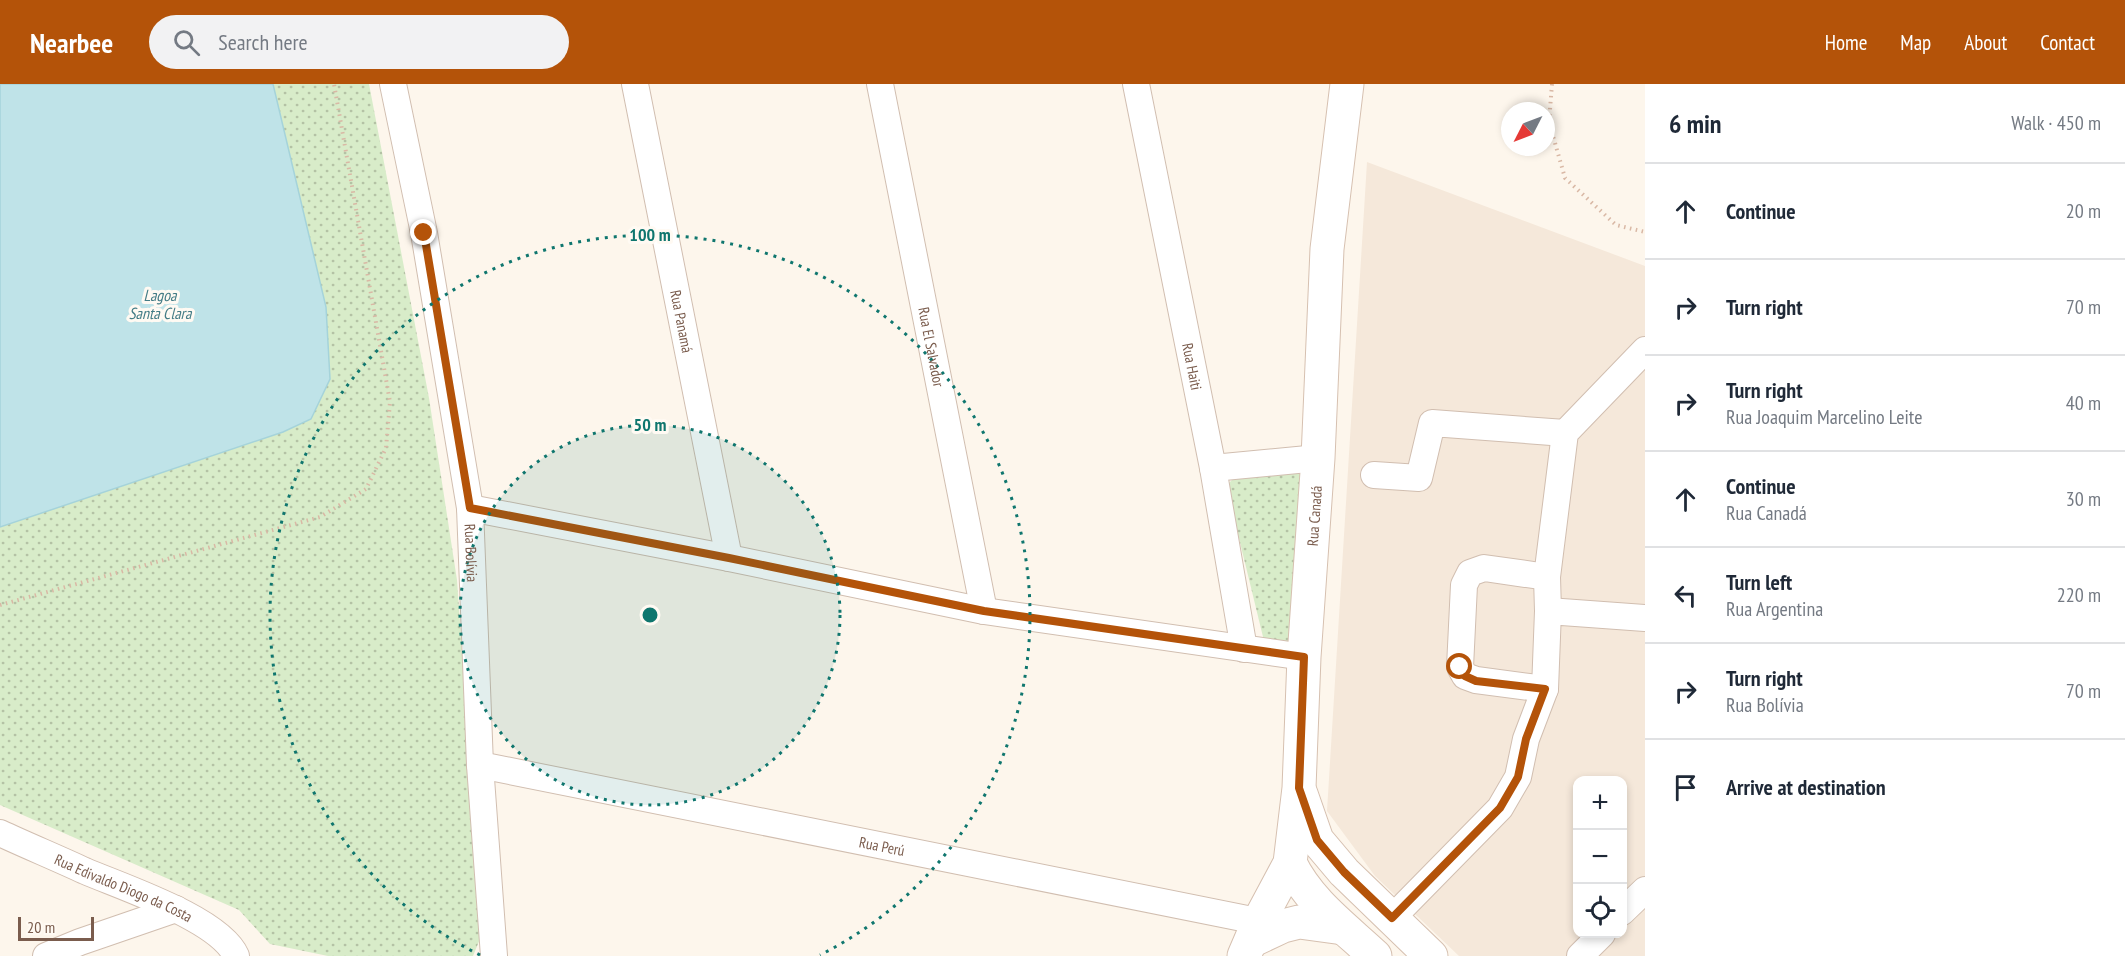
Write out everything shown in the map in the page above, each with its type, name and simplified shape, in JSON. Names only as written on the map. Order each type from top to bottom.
[{"type":"main road","name":"Rua Canadá","points":[[1259,936],[1290,863],[1299,788],[1304,657],[1318,458],[1327,249],[1347,84]]},
{"type":"main road","points":[[1299,788],[1317,840],[1344,872],[1431,956]]},
{"type":"main road","points":[[1290,863],[1299,881],[1311,897],[1375,956]]},
{"type":"main road","points":[[1259,936],[1299,922],[1343,928]]},
{"type":"street","name":"Rua Bolívia","points":[[393,84],[424,233],[470,508],[480,765],[494,956]]},
{"type":"street","name":"Rua Panamá","points":[[635,84],[729,558]]},
{"type":"street","name":"Rua El Salvador","points":[[880,84],[984,611]]},
{"type":"street","name":"Rua Haiti","points":[[1137,84],[1213,468],[1244,649]]},
{"type":"street","points":[[1392,918],[1500,808],[1518,777],[1526,739],[1545,689],[1547,577],[1565,433],[1645,350]]},
{"type":"street","points":[[1374,475],[1419,478],[1432,423],[1565,433]]},
{"type":"street","points":[[1213,468],[1318,458]]},
{"type":"street","points":[[470,508],[729,558],[984,611],[1304,657]]},
{"type":"street","points":[[1545,689],[1476,681],[1465,676],[1460,667],[1464,585],[1470,573],[1484,568],[1547,577]]},
{"type":"street","points":[[1548,611],[1645,618]]},
{"type":"street","name":"Rua Perú","points":[[480,765],[1259,936]]},
{"type":"street","name":"Rua Edivaldo Diogo da Costa","points":[[0,833],[176,909],[215,933],[233,949],[236,956]]},
{"type":"street","points":[[1627,908],[1645,890]]},
{"type":"street","points":[[46,956],[176,909]]},
{"type":"street","points":[[1580,956],[1597,938]]},
{"type":"path","points":[[0,605],[320,517],[366,489],[386,448],[390,402],[333,84]]},
{"type":"path","points":[[1552,84],[1549,122],[1565,177],[1616,225],[1645,232]]},
{"type":"shaded area","points":[[1367,162],[1645,266],[1645,956],[1459,956],[1375,876],[1327,811]]},
{"type":"green space","points":[[0,84],[369,84],[429,398],[457,580],[482,934],[473,956],[328,956],[270,944],[239,910],[0,805]]},
{"type":"green space","points":[[1297,470],[1301,475],[1296,643],[1264,641],[1227,489],[1234,478]]},
{"type":"water","name":"Lagoa Santa Clara","points":[[0,84],[273,84],[326,307],[330,379],[311,419],[283,432],[0,527]]},
{"type":"route","points":[[424,233],[470,508],[729,558],[984,611],[1304,657],[1299,788],[1317,840],[1344,872],[1392,918],[1500,808],[1518,777],[1526,739],[1545,689],[1476,681],[1465,676],[1460,667]]}]
